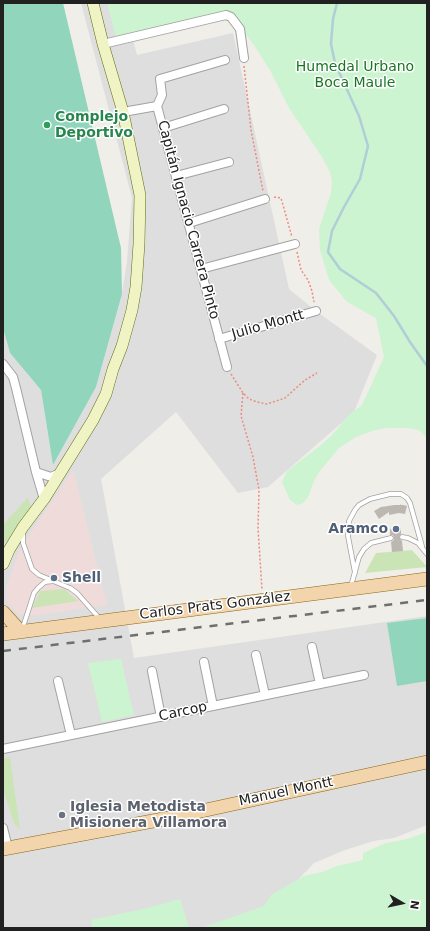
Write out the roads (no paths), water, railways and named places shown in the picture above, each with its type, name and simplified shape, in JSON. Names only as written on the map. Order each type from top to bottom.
[{"type":"main road","name":"Carlos Prats González","points":[[3,634],[427,579]]},
{"type":"main road","points":[[3,612],[21,632]]},
{"type":"main road","name":"Manuel Montt","points":[[5,848],[162,819],[427,762]]},
{"type":"street","points":[[3,564],[6,548],[44,499],[62,472],[93,420],[106,394],[113,369],[122,346],[136,287],[140,195],[123,112],[103,44],[93,3]]},
{"type":"street","points":[[103,44],[226,15],[231,17],[240,30],[244,58]]},
{"type":"street","points":[[157,106],[162,95],[160,79],[225,60]]},
{"type":"street","name":"Capitán Ignacio Carrera Pinto","points":[[123,112],[157,106],[227,367]]},
{"type":"street","points":[[163,128],[224,109]]},
{"type":"street","points":[[176,176],[229,162]]},
{"type":"street","points":[[189,224],[265,199]]},
{"type":"street","points":[[201,269],[295,244]]},
{"type":"street","name":"Julio Montt","points":[[219,339],[316,311]]},
{"type":"street","points":[[3,364],[13,377],[44,499]]},
{"type":"street","points":[[36,472],[51,477],[62,472]]},
{"type":"street","points":[[312,647],[320,684]]},
{"type":"street","points":[[256,655],[265,695]]},
{"type":"street","points":[[204,662],[213,706]]},
{"type":"street","points":[[152,671],[161,717]]},
{"type":"street","name":"Carcop","points":[[3,749],[364,675]]},
{"type":"street","points":[[58,681],[71,735]]},
{"type":"street","points":[[3,828],[5,848]]},
{"type":"lane","points":[[355,573],[348,536],[349,522],[359,505],[370,499],[390,494],[401,494],[407,498],[410,503],[422,546],[427,554]]},
{"type":"lane","points":[[23,527],[23,543],[32,569],[39,575],[70,588],[77,593],[101,621]]},
{"type":"lane","points":[[402,537],[413,540],[422,546]]},
{"type":"lane","points":[[350,589],[359,557],[367,546],[376,541],[391,538]]},
{"type":"lane","points":[[21,632],[34,593],[45,582],[54,581]]},
{"type":"waterway","points":[[337,3],[333,19],[331,44],[335,63],[359,116],[368,146],[360,179],[332,231],[328,252],[340,269],[376,293],[394,316],[427,366]]},
{"type":"railway","points":[[3,651],[427,600]]},
{"type":"place","name":"Complejo Deportivo","points":[[47,125]]},
{"type":"place","name":"Aramco","points":[[396,529]]},
{"type":"place","name":"Shell","points":[[54,578]]},
{"type":"place","name":"Iglesia Metodista Misionera Villamora","points":[[62,815]]},
{"type":"park label","name":"Humedal Urbano Boca Maule","points":[[355,76]]}]
